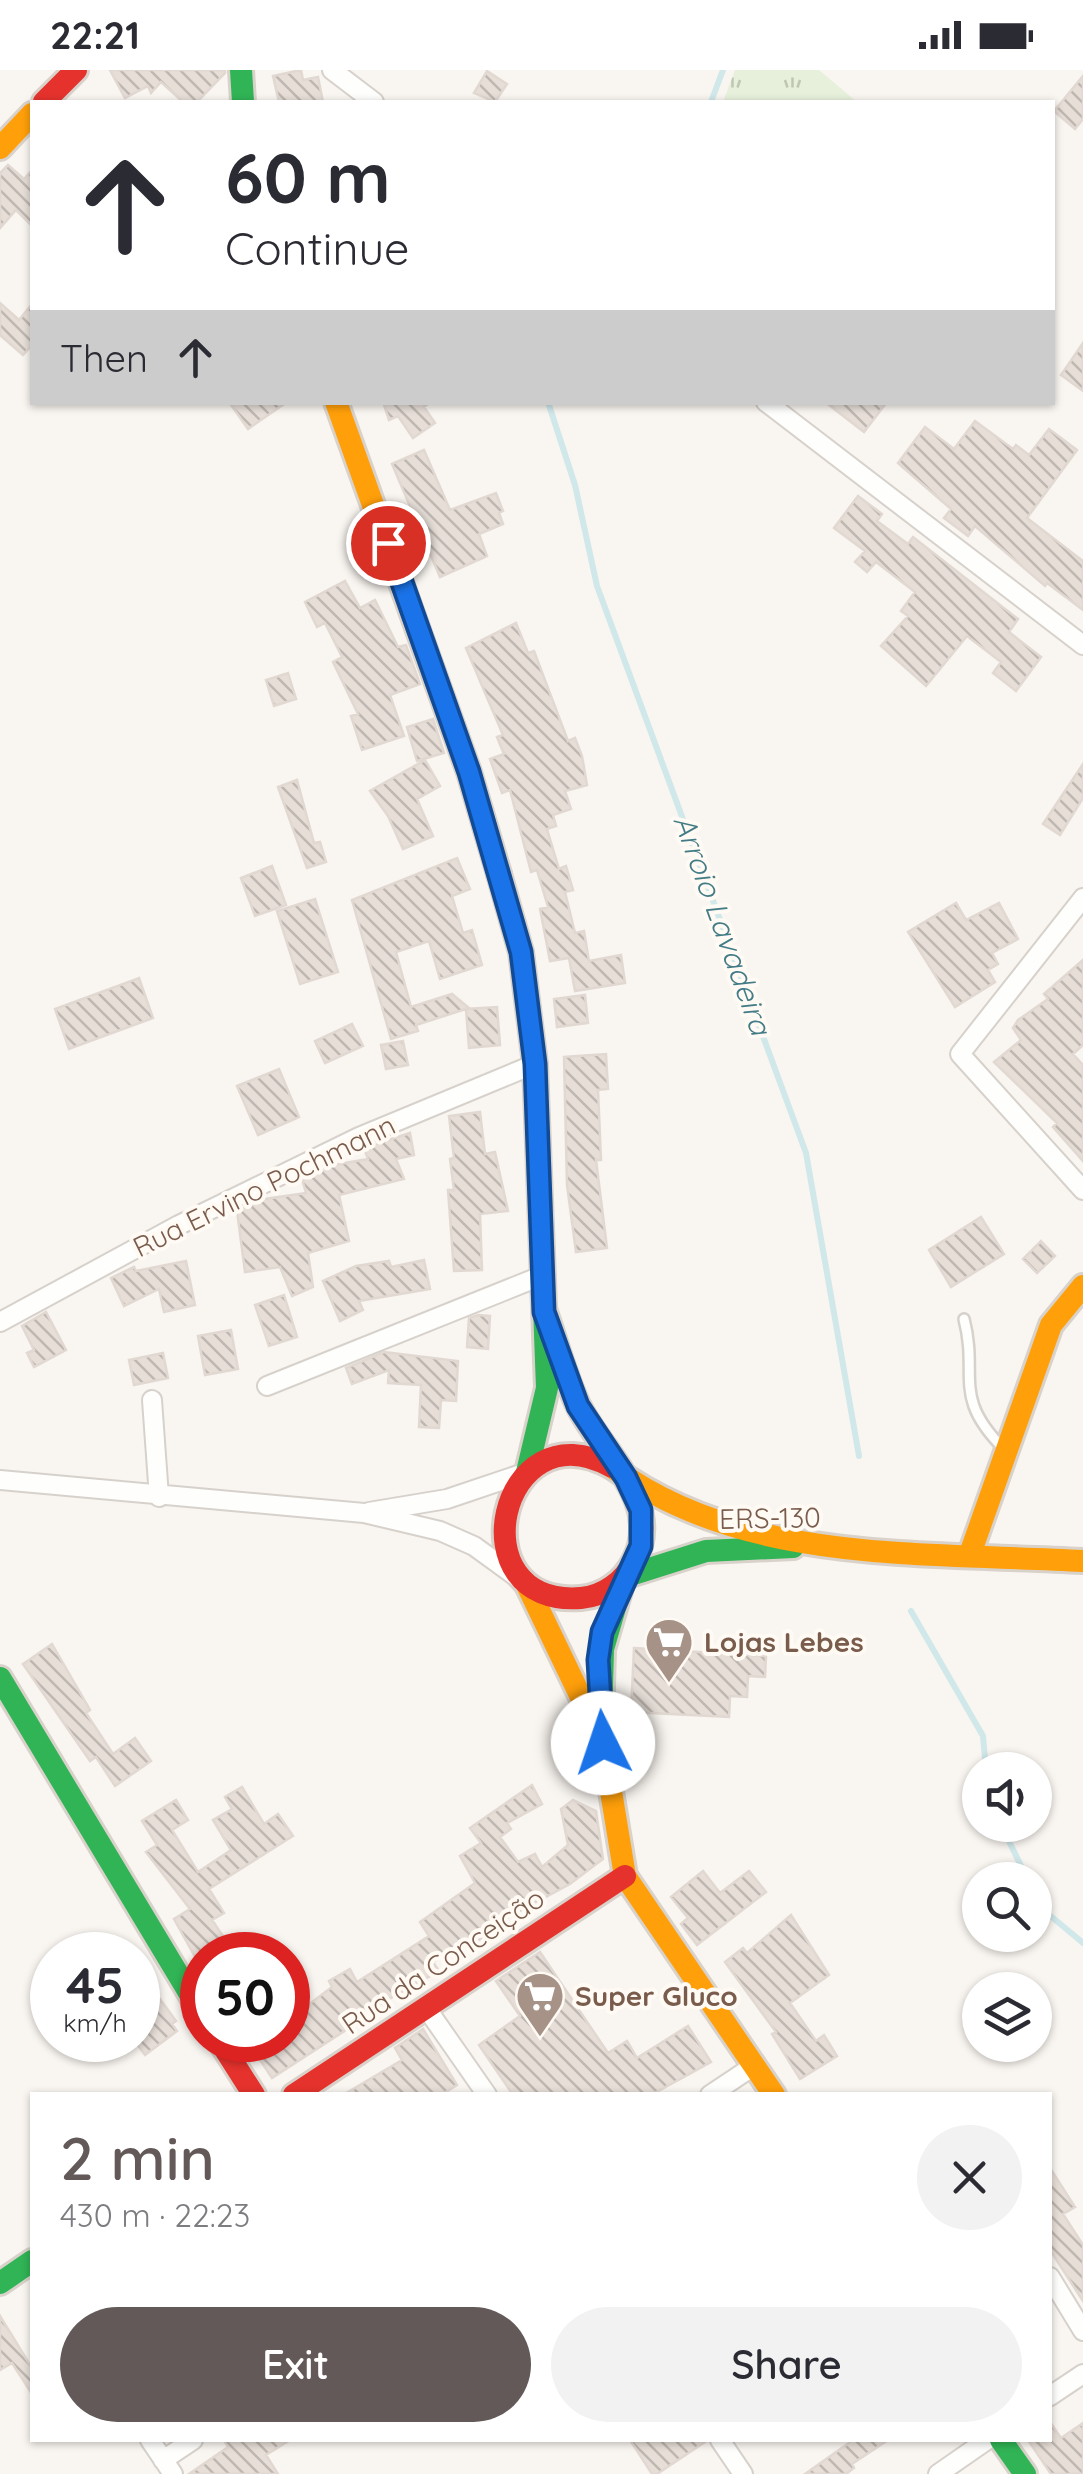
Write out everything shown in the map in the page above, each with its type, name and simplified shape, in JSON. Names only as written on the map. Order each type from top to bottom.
[{"type":"main road","points":[[46,100],[76,70]]},
{"type":"main road","points":[[241,70],[244,100]]},
{"type":"main road","points":[[0,148],[30,116]]},
{"type":"main road","points":[[337,405],[480,809],[521,952],[535,1064],[547,1388],[527,1472]]},
{"type":"main road","points":[[970,1554],[1051,1325],[1073,1310],[1083,1286]]},
{"type":"main road","points":[[544,1312],[578,1406],[626,1478],[641,1510],[641,1546],[602,1632],[598,1660],[603,1743],[625,1876],[772,2092]]},
{"type":"main road","points":[[603,1743],[526,1584],[505,1555],[501,1519],[514,1486],[527,1472],[570,1455],[600,1460],[626,1478]]},
{"type":"main road","name":"ERS-130","points":[[626,1478],[674,1506],[732,1526],[854,1546]]},
{"type":"main road","name":"ERS-130","points":[[624,1577],[670,1555],[712,1549],[854,1546],[1083,1561]]},
{"type":"main road","points":[[526,1584],[553,1598],[584,1599],[624,1577]]},
{"type":"main road","points":[[0,1678],[180,1977]]},
{"type":"main road","name":"Rua da Conceição","points":[[299,2092],[625,1876]]},
{"type":"main road","points":[[233,2062],[252,2092]]},
{"type":"main road","points":[[0,2283],[30,2263]]},
{"type":"main road","points":[[1003,2442],[1025,2474]]},
{"type":"street","points":[[332,70],[371,100]]},
{"type":"street","points":[[770,405],[1083,645]]},
{"type":"street","points":[[1083,898],[960,1054],[1083,1190]]},
{"type":"street","name":"Rua Ervino Pochmann","points":[[0,1322],[179,1224],[360,1137],[535,1064]]},
{"type":"street","points":[[266,1386],[542,1276]]},
{"type":"street","points":[[152,1400],[159,1497]]},
{"type":"street","points":[[364,1513],[447,1499],[527,1472]]},
{"type":"street","points":[[0,1480],[364,1513],[440,1532],[474,1546],[526,1584]]},
{"type":"street","points":[[427,2009],[485,2092]]},
{"type":"street","points":[[714,2092],[755,2065]]},
{"type":"street","points":[[1052,2280],[1083,2330]]},
{"type":"street","points":[[1052,2395],[1083,2374]]},
{"type":"street","points":[[151,2442],[168,2467],[191,2442]]},
{"type":"street","points":[[721,2442],[743,2474]]},
{"type":"street","points":[[938,2474],[984,2442]]},
{"type":"lane","points":[[964,1319],[970,1344],[968,1391],[976,1413],[1005,1450]]},
{"type":"green space","points":[[735,70],[819,70],[855,100],[724,100]]},
{"type":"building","points":[[110,70],[225,70],[199,100],[181,100],[161,82],[151,93],[148,86],[125,98]]},
{"type":"building","points":[[301,70],[303,80],[318,77],[323,100],[279,100],[273,76]]},
{"type":"building","points":[[487,71],[507,84],[496,100],[474,93]]},
{"type":"building","points":[[1083,76],[1083,119],[1075,129],[1055,110]]},
{"type":"building","points":[[8,165],[24,179],[30,172],[30,224],[16,210],[0,228],[0,173]]},
{"type":"building","points":[[0,303],[19,320],[30,306],[30,347],[23,355],[0,335]]},
{"type":"building","points":[[1083,343],[1083,391],[1061,375]]},
{"type":"building","points":[[231,405],[283,405],[248,429]]},
{"type":"building","points":[[384,405],[426,405],[424,407],[435,423],[413,438],[398,416],[389,420]]},
{"type":"building","points":[[829,405],[885,405],[864,432]]},
{"type":"building","points":[[975,421],[1013,449],[1016,445],[1029,455],[1049,429],[1077,450],[1027,518],[1083,561],[1083,610],[1047,583],[1045,586],[975,526],[968,536],[944,518],[951,509],[898,463],[925,427],[954,449]]},
{"type":"building","points":[[424,450],[450,510],[496,493],[503,511],[499,513],[503,524],[479,534],[487,556],[440,577],[392,464]]},
{"type":"building","points":[[858,496],[882,514],[877,521],[908,544],[913,537],[1018,619],[1009,632],[1041,657],[1016,691],[993,673],[1001,662],[967,636],[926,686],[881,646],[908,616],[901,611],[915,592],[876,562],[867,572],[855,562],[865,551],[834,528]]},
{"type":"building","points":[[345,581],[360,608],[375,600],[398,647],[406,645],[420,684],[390,695],[404,736],[362,750],[351,716],[358,714],[333,662],[342,657],[325,623],[317,627],[305,602]]},
{"type":"building","points":[[516,623],[528,653],[534,651],[568,741],[575,738],[582,756],[587,785],[565,791],[571,809],[553,815],[556,826],[547,829],[559,869],[566,866],[573,890],[565,892],[575,933],[584,931],[589,961],[621,955],[625,983],[575,991],[569,958],[550,961],[540,909],[548,907],[537,870],[531,872],[510,790],[502,793],[490,759],[504,754],[497,737],[503,735],[466,648]]},
{"type":"building","points":[[288,673],[296,699],[274,706],[266,680]]},
{"type":"building","points":[[433,719],[444,753],[417,761],[407,727]]},
{"type":"building","points":[[425,760],[440,786],[417,799],[433,836],[403,849],[388,816],[370,791]]},
{"type":"building","points":[[1083,764],[1083,798],[1060,835],[1043,824]]},
{"type":"building","points":[[297,780],[314,843],[320,842],[326,862],[307,868],[278,787]]},
{"type":"building","points":[[457,858],[470,889],[452,896],[463,933],[472,930],[482,965],[440,979],[429,941],[396,952],[411,1007],[452,994],[469,1008],[416,1025],[418,1031],[391,1039],[352,900]]},
{"type":"building","points":[[272,866],[286,905],[255,916],[241,878]]},
{"type":"building","points":[[315,899],[338,972],[300,984],[277,911]]},
{"type":"building","points":[[956,903],[966,920],[999,903],[1018,939],[992,953],[998,964],[988,970],[995,982],[955,1007],[908,932]]},
{"type":"building","points":[[1083,960],[1083,1045],[1073,1054],[1083,1065],[1083,1161],[1053,1127],[1057,1123],[994,1062],[1021,1040],[1013,1028],[1018,1020],[1048,999],[1044,994]]},
{"type":"building","points":[[139,978],[153,1018],[69,1049],[55,1009]]},
{"type":"building","points":[[585,995],[588,1023],[557,1027],[554,999]]},
{"type":"building","points":[[497,1007],[500,1045],[469,1048],[466,1009]]},
{"type":"building","points":[[352,1024],[363,1046],[325,1063],[315,1041]]},
{"type":"building","points":[[403,1041],[408,1065],[386,1069],[381,1045]]},
{"type":"building","points":[[606,1054],[608,1089],[598,1090],[601,1160],[596,1160],[607,1248],[576,1252],[567,1185],[564,1057]]},
{"type":"building","points":[[279,1069],[299,1117],[258,1135],[237,1086]]},
{"type":"building","points":[[480,1112],[485,1154],[495,1152],[508,1211],[480,1214],[482,1270],[454,1271],[448,1190],[454,1190],[450,1159],[454,1158],[449,1116]]},
{"type":"building","points":[[410,1133],[414,1155],[396,1159],[404,1179],[339,1195],[349,1241],[308,1253],[313,1287],[292,1296],[280,1267],[245,1272],[237,1211],[258,1200],[306,1193],[302,1179],[328,1166],[368,1159],[364,1148]]},
{"type":"building","points":[[981,1217],[1004,1254],[951,1287],[929,1250]]},
{"type":"building","points":[[1041,1241],[1055,1256],[1037,1273],[1023,1259]]},
{"type":"building","points":[[424,1260],[430,1289],[359,1301],[363,1310],[340,1321],[323,1281],[356,1266],[389,1261],[391,1267]]},
{"type":"building","points":[[186,1261],[195,1305],[164,1312],[159,1289],[124,1306],[111,1278],[134,1267],[136,1271]]},
{"type":"building","points":[[284,1295],[297,1337],[269,1346],[255,1305]]},
{"type":"building","points":[[46,1312],[66,1350],[34,1367],[27,1353],[34,1350],[22,1326]]},
{"type":"building","points":[[490,1316],[488,1349],[467,1347],[469,1318]]},
{"type":"building","points":[[231,1330],[238,1369],[205,1375],[198,1336]]},
{"type":"building","points":[[384,1352],[458,1361],[456,1401],[441,1400],[439,1428],[419,1427],[421,1385],[388,1383],[389,1370],[352,1384],[346,1368]]},
{"type":"building","points":[[163,1353],[168,1378],[134,1385],[129,1360]]},
{"type":"building","points":[[52,1644],[90,1710],[86,1713],[113,1754],[135,1738],[151,1761],[115,1786],[96,1757],[90,1761],[23,1664]]},
{"type":"building","points":[[634,1648],[766,1656],[765,1677],[748,1676],[747,1697],[730,1696],[729,1717],[631,1712]]},
{"type":"building","points":[[532,1785],[542,1804],[507,1823],[511,1829],[500,1837],[518,1862],[535,1854],[542,1867],[568,1845],[561,1809],[573,1800],[596,1811],[603,1859],[570,1884],[492,1926],[494,1930],[473,1944],[468,1938],[433,1962],[439,1971],[343,2025],[346,2030],[310,2053],[310,2004],[332,1987],[329,1981],[350,1969],[357,1982],[429,1936],[420,1922],[475,1883],[460,1856],[481,1843],[470,1828]]},
{"type":"building","points":[[242,1787],[264,1824],[278,1814],[293,1836],[209,1889],[224,1913],[212,1920],[220,1932],[181,1932],[174,1919],[190,1909],[146,1852],[157,1845],[142,1821],[176,1800],[188,1820],[172,1830],[198,1872],[231,1850],[213,1820],[232,1809],[225,1797]]},
{"type":"building","points":[[703,1871],[720,1893],[749,1871],[766,1892],[697,1945],[681,1924],[688,1918],[671,1897]]},
{"type":"building","points":[[791,1915],[829,1975],[790,2003],[816,2041],[824,2035],[837,2056],[800,2079],[772,2034],[776,2032],[725,1962],[743,1948],[747,1953]]},
{"type":"building","points":[[540,1952],[608,2053],[627,2041],[637,2058],[688,2026],[711,2062],[656,2092],[511,2092],[479,2045],[520,2016],[496,1981]]},
{"type":"building","points":[[160,1999],[176,2021],[172,2024],[177,2031],[160,2044]]},
{"type":"building","points":[[423,2029],[457,2085],[446,2092],[348,2092],[402,2060],[395,2048]]},
{"type":"building","points":[[261,2062],[297,2062],[272,2078]]},
{"type":"building","points":[[1052,2171],[1075,2207],[1063,2214],[1083,2245],[1083,2301],[1052,2253]]},
{"type":"building","points":[[0,2316],[30,2365],[30,2391],[12,2363],[0,2370]]},
{"type":"building","points":[[1083,2423],[1083,2474],[1051,2474],[1029,2442],[1052,2442],[1052,2425],[1061,2438]]},
{"type":"building","points":[[225,2442],[287,2442],[266,2455],[278,2474],[189,2474],[228,2447]]},
{"type":"building","points":[[631,2442],[705,2442],[657,2474],[652,2474]]},
{"type":"building","points":[[850,2442],[885,2442],[852,2464],[854,2468],[846,2474],[805,2474]]},
{"type":"waterway","name":"Arroio Lavadeira","points":[[712,100],[723,70]]},
{"type":"waterway","name":"Arroio Lavadeira","points":[[549,405],[575,485],[597,586],[806,1153],[859,1456]]},
{"type":"waterway","name":"Arroio Lavadeira","points":[[911,1611],[983,1736],[984,1752]]},
{"type":"waterway","name":"Arroio Lavadeira","points":[[1009,1842],[1019,1862]]},
{"type":"waterway","name":"Arroio Lavadeira","points":[[1052,1917],[1083,1943]]},
{"type":"traffic: fast","points":[[241,70],[243,100]]},
{"type":"traffic: fast","points":[[499,874],[521,952],[535,1064],[547,1388],[527,1472]]},
{"type":"traffic: fast","points":[[601,1723],[603,1649],[624,1577],[706,1551],[793,1547]]},
{"type":"traffic: fast","points":[[0,1678],[180,1977]]},
{"type":"traffic: fast","points":[[0,2283],[30,2262]]},
{"type":"traffic: fast","points":[[1002,2442],[1025,2474]]},
{"type":"traffic: slow","points":[[0,148],[30,116]]},
{"type":"traffic: slow","points":[[337,405],[469,772],[499,874]]},
{"type":"traffic: slow","points":[[970,1554],[1051,1325],[1083,1286]]},
{"type":"traffic: slow","points":[[612,1467],[664,1499],[719,1522],[778,1537],[900,1553],[1083,1561]]},
{"type":"traffic: slow","points":[[527,1585],[603,1743],[625,1876],[772,2092]]},
{"type":"traffic: jam","points":[[46,100],[76,70]]},
{"type":"traffic: jam","points":[[545,1312],[578,1405],[626,1479],[642,1518],[634,1561],[619,1581],[589,1597],[542,1593],[517,1573],[506,1544],[507,1513],[519,1483],[542,1462],[573,1455],[612,1467]]},
{"type":"traffic: jam","points":[[299,2092],[625,1876]]},
{"type":"traffic: jam","points":[[233,2062],[252,2092]]},
{"type":"place","name":"Lojas Lebes","points":[[669,1684]]},
{"type":"place","name":"Super Gluco","points":[[540,2038]]},
{"type":"route","points":[[388,543],[469,772],[521,952],[535,1064],[544,1312],[578,1406],[591,1431],[626,1478],[641,1510],[641,1546],[602,1632],[598,1678],[603,1743]]}]
